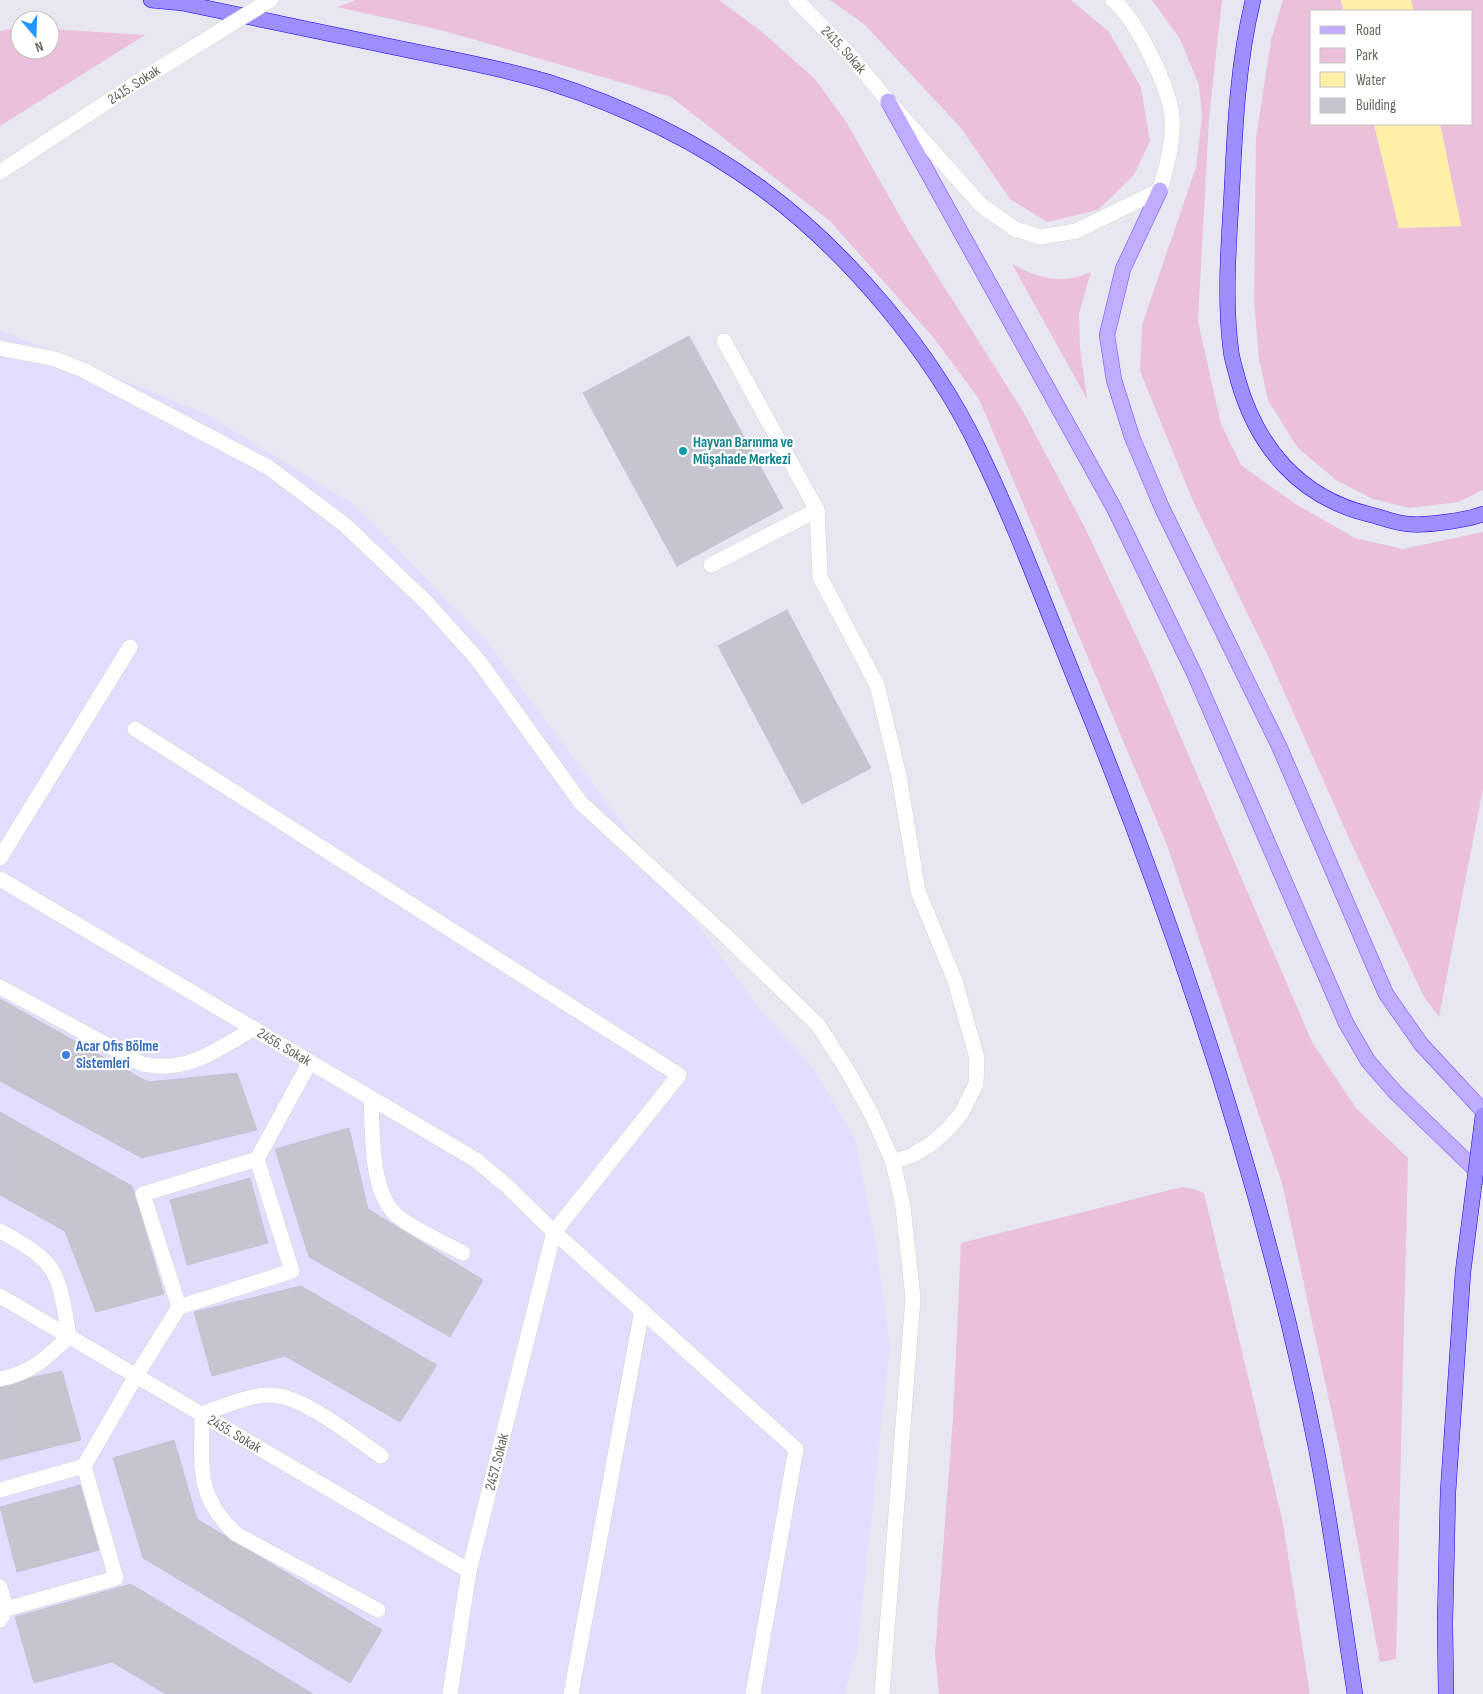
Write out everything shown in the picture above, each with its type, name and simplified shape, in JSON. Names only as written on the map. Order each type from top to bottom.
[{"type":"highway","points":[[151,0],[220,11],[483,66],[544,81],[601,100],[681,138],[761,188],[822,239],[878,298],[946,390],[976,445],[1008,516],[1130,814],[1226,1094],[1262,1221],[1315,1444],[1338,1569],[1355,1694]]},
{"type":"highway","points":[[1253,0],[1244,34],[1236,108],[1228,295],[1231,352],[1243,396],[1256,430],[1285,469],[1318,495],[1356,511],[1409,525],[1483,514]]},
{"type":"highway","points":[[1446,1694],[1445,1623],[1448,1492],[1462,1282],[1483,1115]]},
{"type":"main road","points":[[888,101],[1114,508],[1195,675],[1346,1023],[1368,1061],[1390,1086],[1483,1177]]},
{"type":"main road","points":[[1160,190],[1123,269],[1107,335],[1114,380],[1132,437],[1162,508],[1279,746],[1386,994],[1420,1044],[1483,1110]]},
{"type":"street","name":"2415. Sokak","points":[[0,172],[136,83],[270,0]]},
{"type":"street","name":"2415. Sokak","points":[[796,0],[849,54],[888,101],[981,205],[1015,229],[1040,238],[1076,231],[1160,190]]},
{"type":"street","points":[[1113,0],[1143,42],[1165,86],[1172,118],[1170,152],[1160,190]]},
{"type":"street","points":[[724,341],[817,510],[820,577],[877,686],[899,776],[918,891],[955,981],[977,1058],[976,1084],[961,1114],[931,1144],[913,1155],[893,1162]]},
{"type":"street","points":[[0,348],[55,359],[83,370],[268,467],[345,525],[427,603],[478,660],[581,803],[725,935],[818,1026],[852,1077],[872,1115],[893,1162],[903,1207],[913,1298],[882,1694]]},
{"type":"street","points":[[711,565],[817,510]]},
{"type":"street","points":[[0,858],[130,647]]},
{"type":"street","points":[[135,729],[679,1075],[554,1232]]},
{"type":"street","name":"2456. Sokak","points":[[0,879],[476,1160],[508,1186],[554,1232],[796,1449],[753,1694]]},
{"type":"street","points":[[0,987],[142,1064],[154,1067],[185,1065],[203,1058],[254,1028]]},
{"type":"street","points":[[179,1307],[143,1194],[257,1159],[310,1062]]},
{"type":"street","points":[[371,1098],[375,1163],[378,1183],[386,1201],[399,1217],[464,1253]]},
{"type":"street","points":[[0,1490],[84,1466],[136,1376],[179,1307],[292,1271],[257,1159]]},
{"type":"street","points":[[0,1231],[30,1247],[42,1256],[51,1267],[62,1294],[69,1336],[38,1366],[20,1374],[0,1379]]},
{"type":"street","name":"2457. Sokak","points":[[450,1694],[469,1571],[554,1232]]},
{"type":"street","name":"2455. Sokak","points":[[0,1296],[469,1571]]},
{"type":"street","points":[[571,1694],[642,1310]]},
{"type":"street","points":[[378,1610],[236,1534],[222,1521],[212,1506],[202,1476],[202,1414],[255,1396],[280,1395],[303,1404],[381,1456]]},
{"type":"street","points":[[0,1587],[3,1614],[116,1578],[84,1466]]},
{"type":"shaded area","points":[[0,330],[208,415],[356,506],[488,643],[760,1009],[813,1068],[855,1139],[875,1240],[890,1346],[857,1652],[844,1694],[0,1694]]},
{"type":"green space","points":[[356,0],[719,0],[762,32],[815,79],[847,123],[902,220],[1024,413],[1085,528],[1149,663],[1312,1042],[1356,1108],[1408,1158],[1396,1659],[1380,1662],[1340,1451],[1282,1183],[1167,845],[979,399],[933,337],[830,221],[671,97],[441,30],[337,7]]},
{"type":"green space","points":[[830,0],[1071,0],[1109,32],[1141,87],[1150,141],[1134,175],[1098,210],[1047,222],[1010,199],[961,128],[865,25]]},
{"type":"green space","points":[[1152,0],[1222,0],[1209,118],[1198,321],[1221,424],[1241,465],[1294,503],[1355,538],[1403,549],[1483,532],[1483,788],[1439,1017],[1424,997],[1353,847],[1269,658],[1193,501],[1140,371],[1142,325],[1196,167],[1202,117],[1199,85],[1180,39]]},
{"type":"green space","points":[[1283,0],[1341,0],[1344,10],[1310,10],[1310,125],[1374,125],[1399,228],[1461,226],[1440,125],[1473,125],[1473,10],[1414,10],[1411,0],[1483,0],[1483,490],[1458,502],[1410,508],[1373,499],[1336,480],[1297,447],[1268,400],[1259,359],[1254,300],[1256,138],[1271,40]]},
{"type":"green space","points":[[10,29],[10,60],[60,60],[60,30],[145,35],[0,126],[0,31]]},
{"type":"green space","points":[[1012,264],[1041,277],[1060,279],[1091,272],[1079,313],[1080,348],[1087,399]]},
{"type":"green space","points":[[1182,1187],[1204,1193],[1283,1523],[1310,1694],[939,1694],[935,1654],[953,1418],[961,1243]]},
{"type":"water","points":[[1341,0],[1411,0],[1414,10],[1344,10]]},
{"type":"water","points":[[1374,125],[1440,125],[1461,226],[1399,228]]},
{"type":"building","name":"Hayvan Barınma ve Müşahade Merkezi","points":[[689,336],[783,508],[677,566],[583,393]]},
{"type":"building","points":[[787,610],[871,768],[802,804],[718,646]]},
{"type":"building","points":[[0,999],[148,1082],[237,1073],[257,1130],[142,1158],[0,1081]]},
{"type":"building","points":[[0,1112],[132,1186],[164,1294],[96,1312],[65,1231],[0,1195]]},
{"type":"building","points":[[349,1128],[368,1209],[483,1280],[450,1337],[309,1257],[275,1149]]},
{"type":"building","points":[[250,1178],[268,1243],[187,1265],[170,1200]]},
{"type":"building","points":[[301,1286],[437,1365],[400,1422],[285,1356],[212,1376],[194,1312]]},
{"type":"building","points":[[62,1371],[81,1440],[0,1460],[0,1384]]},
{"type":"building","points":[[174,1440],[197,1519],[382,1630],[350,1683],[143,1558],[113,1458]]},
{"type":"building","points":[[80,1485],[99,1550],[17,1572],[0,1507]]},
{"type":"building","points":[[131,1584],[313,1694],[166,1694],[112,1662],[34,1683],[15,1617]]},
{"type":"place","name":"Hayvan Barınma ve Müşahade Merkezi","points":[[683,451]]},
{"type":"place","name":"Acar Ofis Bölme Sistemleri","points":[[66,1055]]}]
